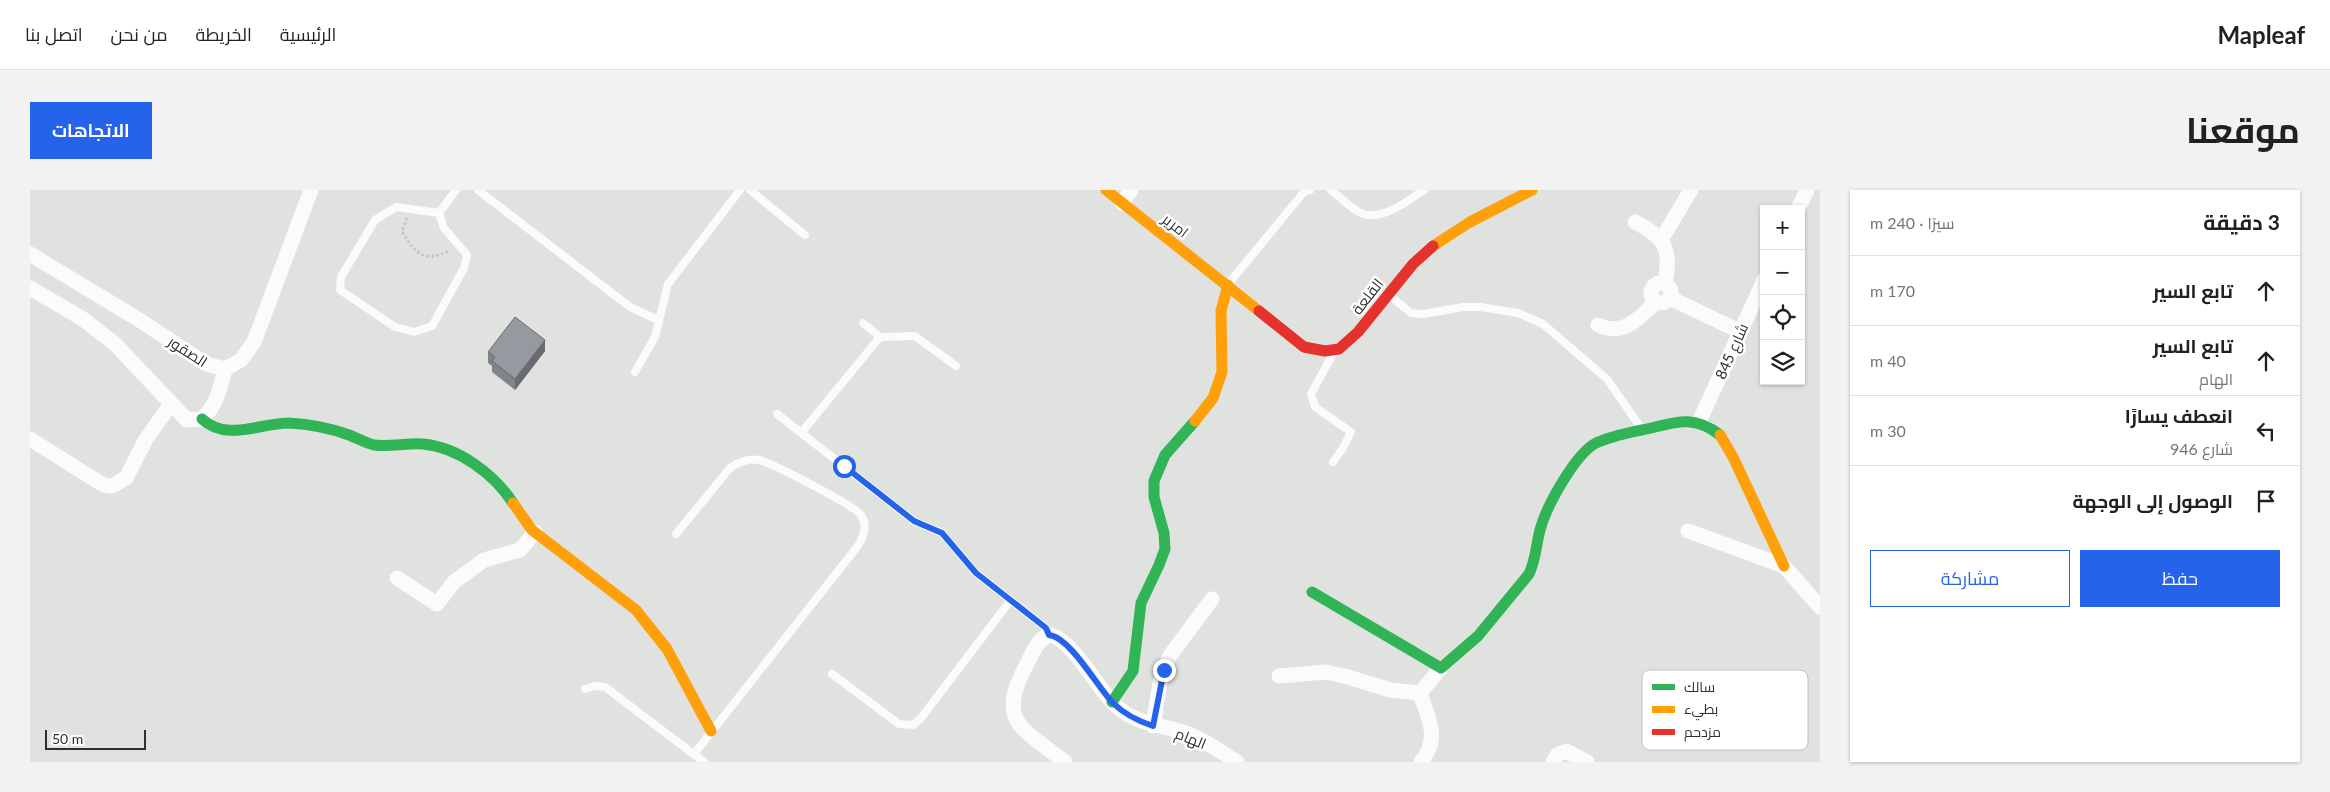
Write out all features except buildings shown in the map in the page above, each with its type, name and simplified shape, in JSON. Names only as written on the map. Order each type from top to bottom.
[{"type":"street","name":"الصقور","points":[[30,254],[148,325],[206,364],[225,369],[241,360],[254,342],[311,190]]},
{"type":"street","name":"امرير","points":[[1106,190],[1127,196],[1228,285]]},
{"type":"street","name":"القلعة","points":[[1335,350],[1352,339],[1415,262],[1460,228],[1532,190]]},
{"type":"street","points":[[1661,240],[1691,190]]},
{"type":"street","points":[[1800,205],[1807,190]]},
{"type":"street","points":[[1598,325],[1612,330],[1625,328],[1664,295],[1668,259],[1661,240],[1653,231],[1635,222]]},
{"type":"street","points":[[1112,702],[1133,672],[1136,658],[1136,634],[1140,604],[1160,564],[1164,550],[1164,531],[1154,494],[1156,474],[1166,455],[1211,400],[1220,383],[1223,366],[1220,309],[1228,285],[1304,347],[1314,351],[1335,350]]},
{"type":"street","points":[[30,288],[83,319],[116,344],[187,420],[195,421],[202,419],[215,403],[225,369]]},
{"type":"street","name":"شارع 845","points":[[1699,422],[1760,288]]},
{"type":"street","points":[[1664,295],[1739,332]]},
{"type":"street","points":[[30,438],[97,481],[104,485],[112,486],[126,478],[146,439],[171,404]]},
{"type":"street","points":[[202,419],[206,425],[221,432],[232,432],[275,423],[290,424],[331,431],[374,445],[414,443],[435,446],[464,459],[498,484],[523,521],[535,532],[636,610],[667,649],[711,731]]},
{"type":"street","points":[[1420,693],[1441,668],[1460,656],[1473,642],[1529,574],[1535,562],[1540,530],[1546,513],[1574,465],[1584,453],[1594,444],[1672,422],[1699,422],[1714,429],[1726,444],[1784,566],[1820,607]]},
{"type":"street","points":[[1688,531],[1784,566]]},
{"type":"street","points":[[397,578],[437,604],[454,582],[484,560],[520,550],[535,532]]},
{"type":"street","points":[[1312,592],[1441,668]]},
{"type":"street","points":[[1153,726],[1160,683],[1169,658],[1212,599]]},
{"type":"street","points":[[1049,635],[1042,639],[1022,672],[1012,698],[1012,709],[1020,726],[1065,762]]},
{"type":"street","name":"الهام","points":[[1049,635],[1057,638],[1079,658],[1112,702],[1131,717],[1153,726],[1192,735],[1237,762]]},
{"type":"street","points":[[1279,676],[1326,672],[1348,676],[1390,690],[1420,693]]},
{"type":"street","points":[[1420,693],[1432,727],[1429,747],[1421,762]]},
{"type":"street","points":[[1553,762],[1557,755],[1566,751],[1587,762]]},
{"type":"lane","points":[[439,214],[456,190]]},
{"type":"lane","points":[[478,190],[630,307],[658,320]]},
{"type":"lane","points":[[635,372],[655,337],[668,284],[740,190]]},
{"type":"lane","points":[[750,190],[805,236]]},
{"type":"lane","points":[[1330,190],[1361,213],[1373,215],[1393,210],[1424,190]]},
{"type":"lane","points":[[1507,190],[1517,198]]},
{"type":"lane","points":[[1228,285],[1306,191]]},
{"type":"lane","points":[[396,207],[439,214],[444,228],[467,255],[464,268],[432,326],[414,332],[395,327],[340,290],[341,277],[375,220],[396,207]]},
{"type":"lane","points":[[1388,294],[1411,313],[1424,314],[1463,306],[1490,308],[1518,313],[1543,324],[1607,379],[1642,429]]},
{"type":"lane","points":[[863,323],[880,337],[915,336],[956,366]]},
{"type":"lane","points":[[801,433],[880,337]]},
{"type":"lane","points":[[1333,462],[1344,448],[1351,432],[1315,407],[1311,394],[1335,350]]},
{"type":"lane","points":[[777,414],[914,521],[942,533],[976,573],[1046,628],[1049,635]]},
{"type":"lane","points":[[676,534],[730,468],[739,462],[749,460],[769,464],[854,508],[864,522],[862,540],[857,547],[694,754]]},
{"type":"lane","points":[[832,674],[898,724],[913,725],[1010,601]]},
{"type":"lane","points":[[585,689],[595,686],[605,687],[704,762]]},
{"type":"path","points":[[410,208],[402,231],[410,246],[420,255],[429,257],[441,256],[460,247]]},
{"type":"traffic: fast","points":[[202,419],[212,426],[222,429],[244,430],[289,423],[334,430],[374,445],[423,444],[436,446],[462,456],[485,472],[513,503]]},
{"type":"traffic: fast","points":[[1112,702],[1133,671],[1141,603],[1165,549],[1164,533],[1154,497],[1154,481],[1165,455],[1195,421]]},
{"type":"traffic: fast","points":[[1312,592],[1441,668],[1478,636],[1529,574],[1535,557],[1540,530],[1548,508],[1562,482],[1588,449],[1596,443],[1616,436],[1679,422],[1703,425],[1720,435]]},
{"type":"traffic: slow","points":[[1106,190],[1259,311]]},
{"type":"traffic: slow","points":[[1433,246],[1470,222],[1532,190]]},
{"type":"traffic: slow","points":[[1195,421],[1213,398],[1222,372],[1221,311],[1228,285]]},
{"type":"traffic: slow","points":[[1720,435],[1733,457],[1784,566]]},
{"type":"traffic: slow","points":[[513,503],[532,530],[636,610],[667,649],[711,731]]},
{"type":"traffic: jam","points":[[1259,311],[1304,347],[1325,351],[1339,349],[1358,332],[1413,264],[1433,246]]},
{"type":"route","points":[[844,466],[914,521],[942,533],[952,542],[976,573],[1046,628],[1049,635],[1057,638],[1079,658],[1104,693],[1131,717],[1153,726],[1164,670]]}]
